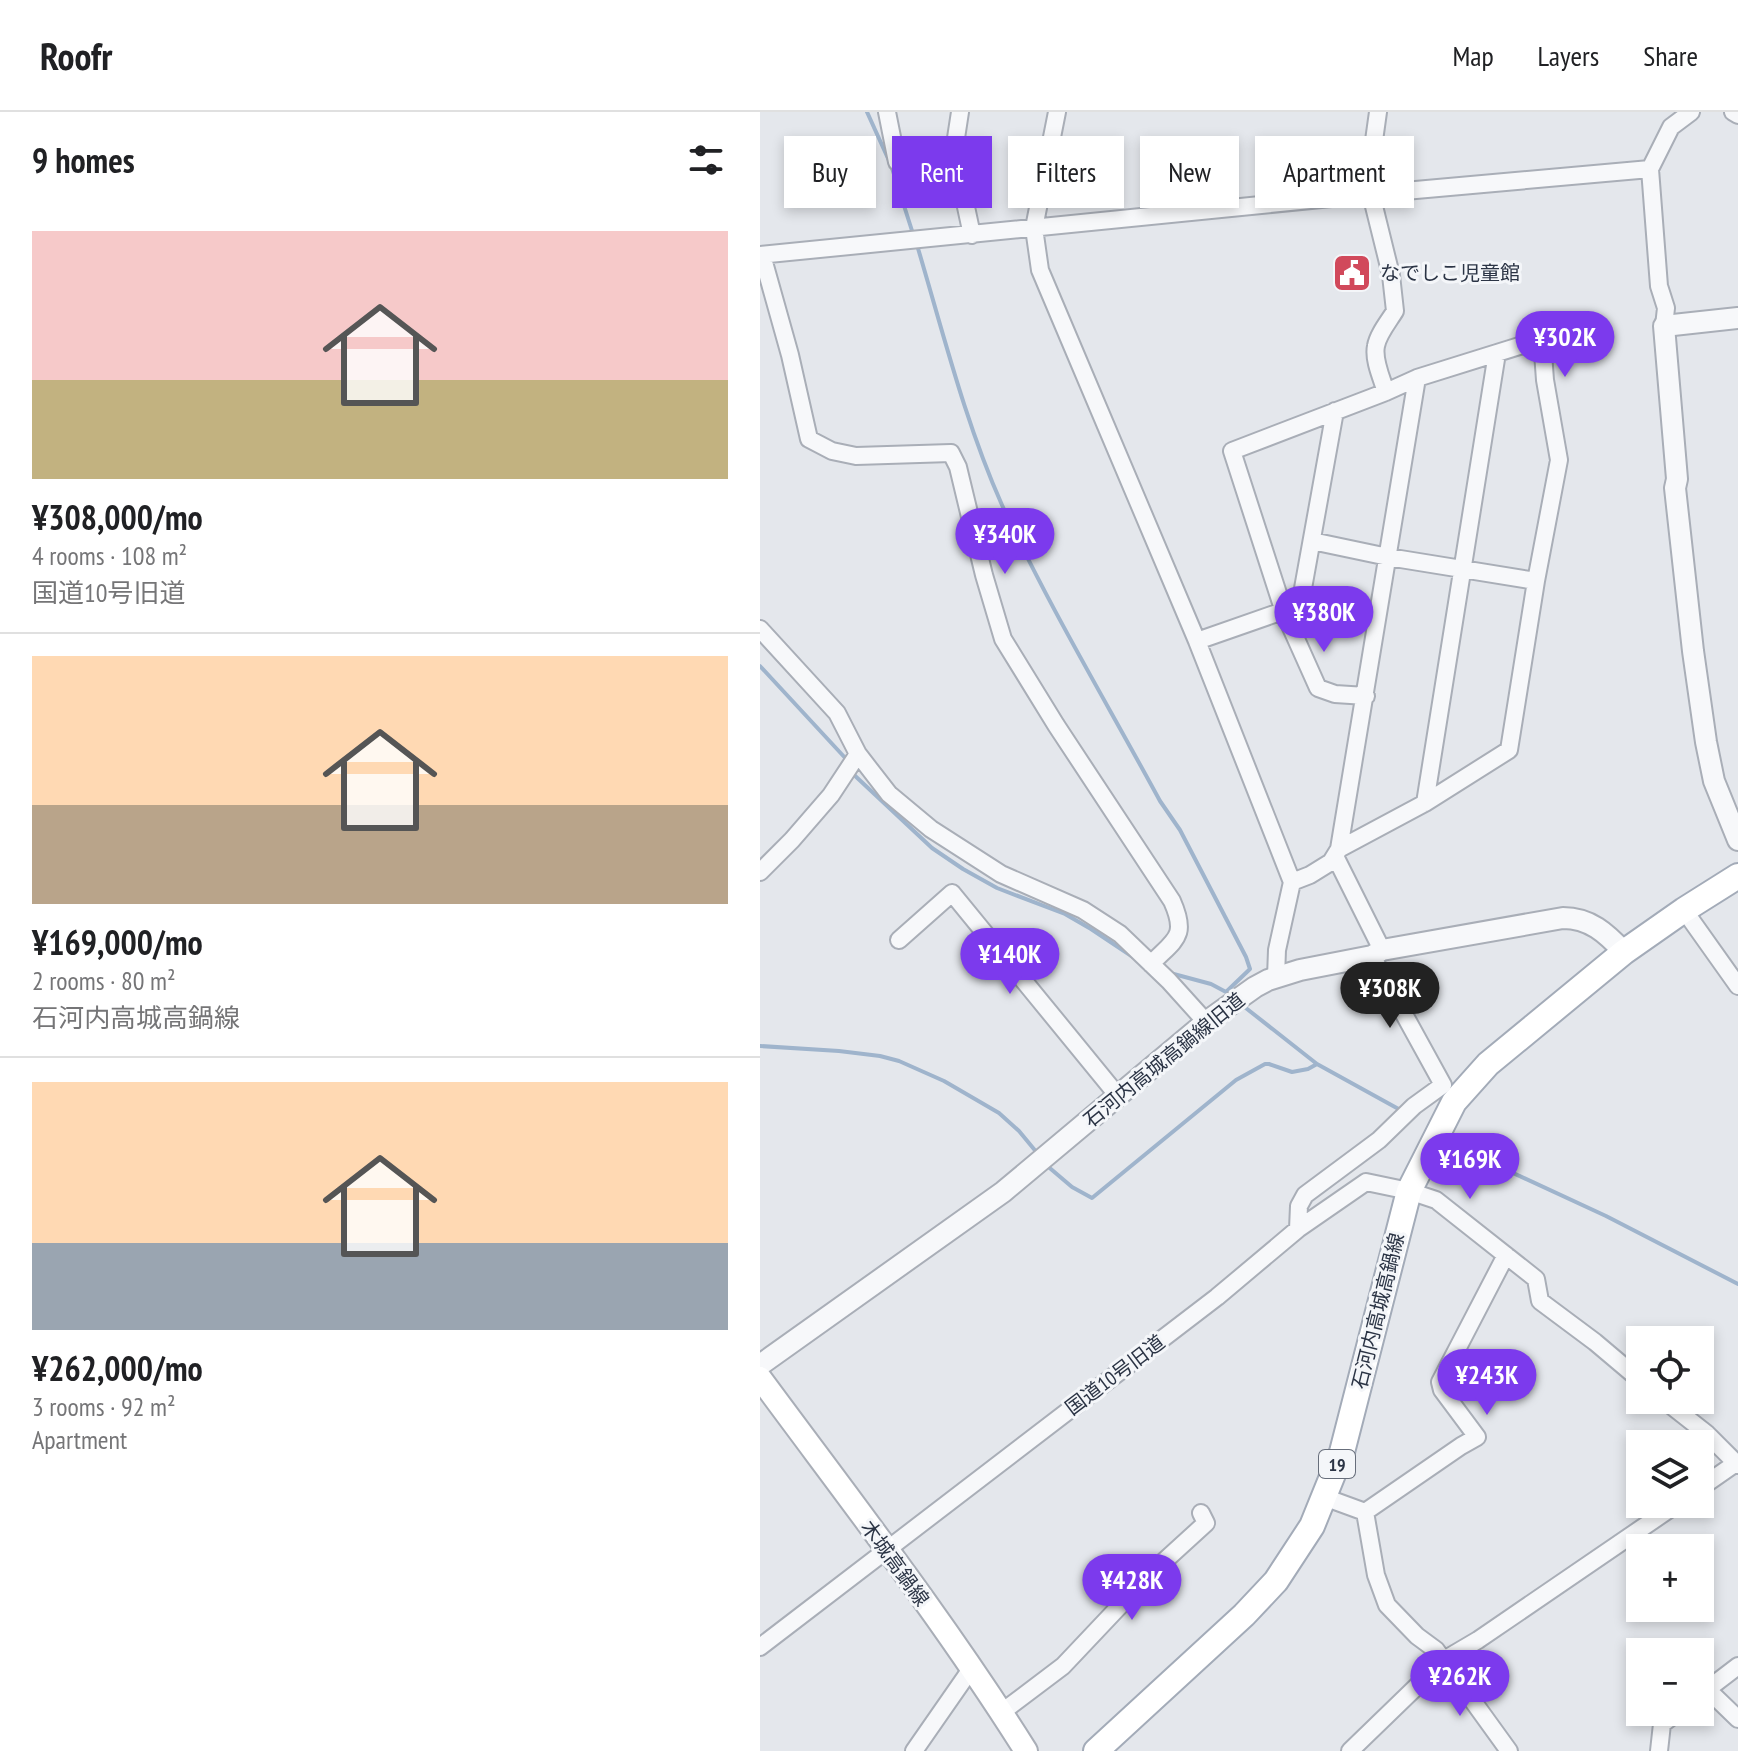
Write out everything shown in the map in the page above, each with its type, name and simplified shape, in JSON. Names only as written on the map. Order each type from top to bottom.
[{"type":"main road","name":"石河内高城高鍋線","points":[[1096,1751],[1244,1615],[1276,1581],[1312,1526],[1342,1452],[1409,1191],[1454,1102],[1488,1064],[1624,952],[1738,876]]},
{"type":"main road","name":"木城高鍋線","points":[[760,1378],[887,1550],[1002,1712],[1026,1751]]},
{"type":"street","points":[[887,112],[892,137]]},
{"type":"street","points":[[956,136],[960,112]]},
{"type":"street","points":[[1057,112],[1034,228],[1040,270],[1197,641],[1292,882],[1277,950],[1276,977]]},
{"type":"street","points":[[1375,136],[1378,112]]},
{"type":"street","points":[[1691,112],[1671,127],[1650,169],[1659,286],[1666,308],[1664,326],[1677,479],[1675,488],[1693,651],[1714,781],[1738,840]]},
{"type":"street","points":[[1414,190],[1650,169]]},
{"type":"street","points":[[1151,964],[1178,936],[1180,918],[1003,639],[958,467],[951,453],[856,456],[832,451],[809,439],[790,355],[761,255],[1255,206]]},
{"type":"street","points":[[966,208],[972,235]]},
{"type":"street","points":[[1374,208],[1391,275],[1395,311],[1376,346],[1386,392]]},
{"type":"street","points":[[1664,326],[1738,318]]},
{"type":"street","points":[[1337,852],[1425,803],[1509,750],[1559,460],[1545,380],[1542,339],[1417,378],[1232,451],[1284,612],[1318,688],[1335,694],[1366,696]]},
{"type":"street","points":[[1425,803],[1497,353]]},
{"type":"street","points":[[1292,882],[1331,862],[1337,852],[1366,696],[1417,378]]},
{"type":"street","points":[[1197,641],[1300,605],[1335,411]]},
{"type":"street","points":[[1312,541],[1536,581]]},
{"type":"street","points":[[760,629],[837,713],[858,754],[889,794],[931,829],[1001,874],[1083,910],[1120,934],[1206,1022]]},
{"type":"street","points":[[760,872],[831,795],[858,754]]},
{"type":"street","points":[[1298,1229],[1299,1206],[1305,1195],[1379,1140],[1414,1106],[1443,1085],[1377,953],[1337,852]]},
{"type":"street","points":[[899,940],[952,893],[1118,1096]]},
{"type":"street","points":[[1684,910],[1738,986]]},
{"type":"street","name":"石河内高城高鍋線旧道","points":[[760,1365],[1003,1192],[1206,1022],[1255,987],[1300,970],[1563,918],[1577,918],[1606,933],[1624,952]]},
{"type":"street","name":"国道10号旧道","points":[[760,1647],[1217,1297],[1298,1229],[1366,1182],[1436,1200],[1536,1279],[1540,1301],[1626,1368]]},
{"type":"street","points":[[1365,1512],[1477,1437],[1442,1390],[1440,1382],[1506,1255]]},
{"type":"street","points":[[1682,1414],[1737,1464],[1714,1479]]},
{"type":"street","points":[[1324,1497],[1365,1512]]},
{"type":"street","points":[[1365,1512],[1376,1575],[1387,1605],[1417,1636],[1436,1650],[1509,1751]]},
{"type":"street","points":[[1002,1712],[1063,1666],[1149,1575],[1206,1523],[1201,1513]]},
{"type":"street","points":[[1350,1751],[1444,1660],[1657,1518]]},
{"type":"street","points":[[1714,1684],[1738,1666]]},
{"type":"street","points":[[914,1751],[971,1669]]},
{"type":"street","points":[[1714,1700],[1738,1719]]},
{"type":"street","points":[[1659,1751],[1662,1726]]},
{"type":"waterway","points":[[867,112],[891,165],[914,237]]},
{"type":"waterway","points":[[917,245],[966,409],[1002,505],[1059,618],[1160,801],[1180,830],[1246,957],[1250,969],[1226,992]]},
{"type":"waterway","points":[[760,666],[848,761]]},
{"type":"waterway","points":[[852,773],[932,848],[963,869],[997,888],[1065,914],[1133,957]]},
{"type":"waterway","points":[[1170,973],[1211,984],[1226,992]]},
{"type":"waterway","points":[[1242,1005],[1317,1064],[1404,1112]]},
{"type":"waterway","points":[[760,1046],[839,1051],[899,1061],[944,1081],[999,1113],[1038,1154]]},
{"type":"waterway","points":[[1045,1164],[1072,1187],[1092,1198],[1236,1080],[1265,1064],[1292,1072],[1317,1064]]},
{"type":"waterway","points":[[1457,1147],[1606,1216],[1738,1284]]},
{"type":"place","name":"なでしこ児童館","points":[[1352,273]]}]
